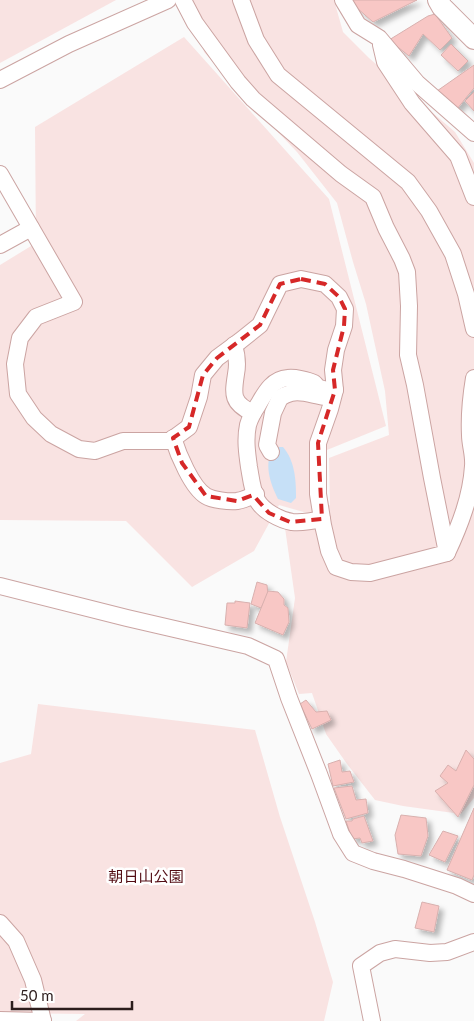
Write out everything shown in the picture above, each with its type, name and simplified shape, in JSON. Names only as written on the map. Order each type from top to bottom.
[{"type":"main road","points":[[438,0],[474,39]]},
{"type":"street","points":[[0,80],[69,44],[168,0]]},
{"type":"street","points":[[183,0],[196,24],[238,82],[253,99],[342,174],[373,197],[407,272],[409,306],[408,355],[447,553]]},
{"type":"street","points":[[241,0],[256,40],[278,75],[408,182],[429,211],[453,254],[466,294],[474,330]]},
{"type":"street","points":[[343,0],[358,25],[379,38],[416,83],[474,133]]},
{"type":"street","points":[[379,38],[385,62],[412,103],[458,156],[474,197]]},
{"type":"street","points":[[0,174],[74,302],[36,317],[20,338],[15,364],[18,394],[34,418],[52,434],[79,450],[95,451],[123,441],[170,441],[189,426],[204,375],[217,358],[260,325],[280,284],[302,278],[325,284],[339,297],[345,309],[344,326],[336,350],[333,370],[334,394],[318,443],[318,494],[329,551],[336,567],[351,572],[370,573],[447,553]]},
{"type":"street","points":[[0,245],[31,228]]},
{"type":"street","points":[[234,346],[237,355],[237,373],[234,384],[235,399],[240,406],[253,413]]},
{"type":"street","points":[[322,519],[290,522],[269,512],[258,501],[251,478],[246,450],[248,424],[266,389],[277,381],[288,378],[312,382],[334,394]]},
{"type":"street","points":[[447,553],[459,526],[470,490],[473,464],[470,435],[474,378]]},
{"type":"street","points":[[271,452],[267,445],[273,413],[280,398],[291,393],[306,393],[319,397],[334,394]]},
{"type":"street","points":[[174,438],[182,463],[197,487],[206,496],[217,500],[237,502],[256,494]]},
{"type":"street","points":[[0,586],[248,646],[276,659],[341,834],[353,853],[373,861],[457,886],[474,894]]},
{"type":"street","points":[[0,923],[16,941],[33,980],[43,1021],[0,1020]]},
{"type":"street","points":[[372,1021],[361,966],[380,953],[395,949],[430,953],[447,952],[474,942]]},
{"type":"highlighted area","points":[[301,279],[325,284],[339,297],[345,309],[344,326],[333,370],[335,390],[318,443],[322,519],[290,522],[269,513],[253,495],[237,501],[206,496],[182,463],[173,438],[189,427],[203,375],[217,358],[260,325],[280,284]]},
{"type":"green space","points":[[0,0],[116,0],[0,63]]},
{"type":"green space","points":[[192,0],[334,0],[343,32],[369,58],[455,132],[474,163],[474,798],[461,814],[375,800],[326,734],[312,693],[299,694],[286,662],[295,598],[284,521],[307,513],[279,505],[254,551],[192,587],[126,521],[0,520],[0,265],[36,243],[35,127],[184,37],[329,199],[386,426],[322,452],[313,511],[330,505],[329,458],[389,435],[385,391],[366,304],[337,203],[297,152],[204,52]]},
{"type":"green space","name":"朝日山公園","points":[[38,704],[255,730],[280,817],[333,982],[324,1021],[76,1021],[85,1014],[0,1013],[0,763],[31,754]]},
{"type":"water","points":[[274,447],[283,447],[290,458],[295,478],[296,498],[291,503],[278,499],[270,480],[268,466]]},
{"type":"building","points":[[350,0],[417,0],[373,22]]},
{"type":"building","points":[[435,14],[452,38],[440,50],[423,34],[409,56],[389,40],[428,16]]},
{"type":"building","points":[[451,44],[468,61],[458,71],[441,55]]},
{"type":"building","points":[[474,65],[474,88],[457,109],[437,91]]},
{"type":"building","points":[[474,92],[474,111],[465,101]]},
{"type":"building","points":[[257,582],[267,585],[268,595],[261,608],[251,604]]},
{"type":"building","points":[[268,591],[278,592],[284,599],[284,605],[288,608],[289,622],[283,635],[255,623]]},
{"type":"building","points":[[235,601],[250,603],[247,628],[225,625],[227,603],[235,603]]},
{"type":"building","points":[[306,700],[316,712],[327,711],[331,720],[312,729],[300,704]]},
{"type":"building","points":[[466,750],[474,759],[474,785],[458,817],[435,791],[448,783],[440,776],[448,765],[456,771]]},
{"type":"building","points":[[340,760],[342,772],[350,771],[354,782],[333,786],[328,764]]},
{"type":"building","points":[[352,786],[356,800],[366,799],[368,813],[346,819],[334,788]]},
{"type":"building","points":[[474,808],[474,875],[472,880],[447,870]]},
{"type":"building","points":[[401,815],[426,818],[428,836],[421,856],[398,854],[395,835]]},
{"type":"building","points":[[364,816],[373,841],[362,843],[360,838],[352,839],[346,821],[352,821]]},
{"type":"building","points":[[443,831],[458,836],[445,862],[429,855]]},
{"type":"building","points":[[422,902],[439,906],[434,932],[415,928]]}]
